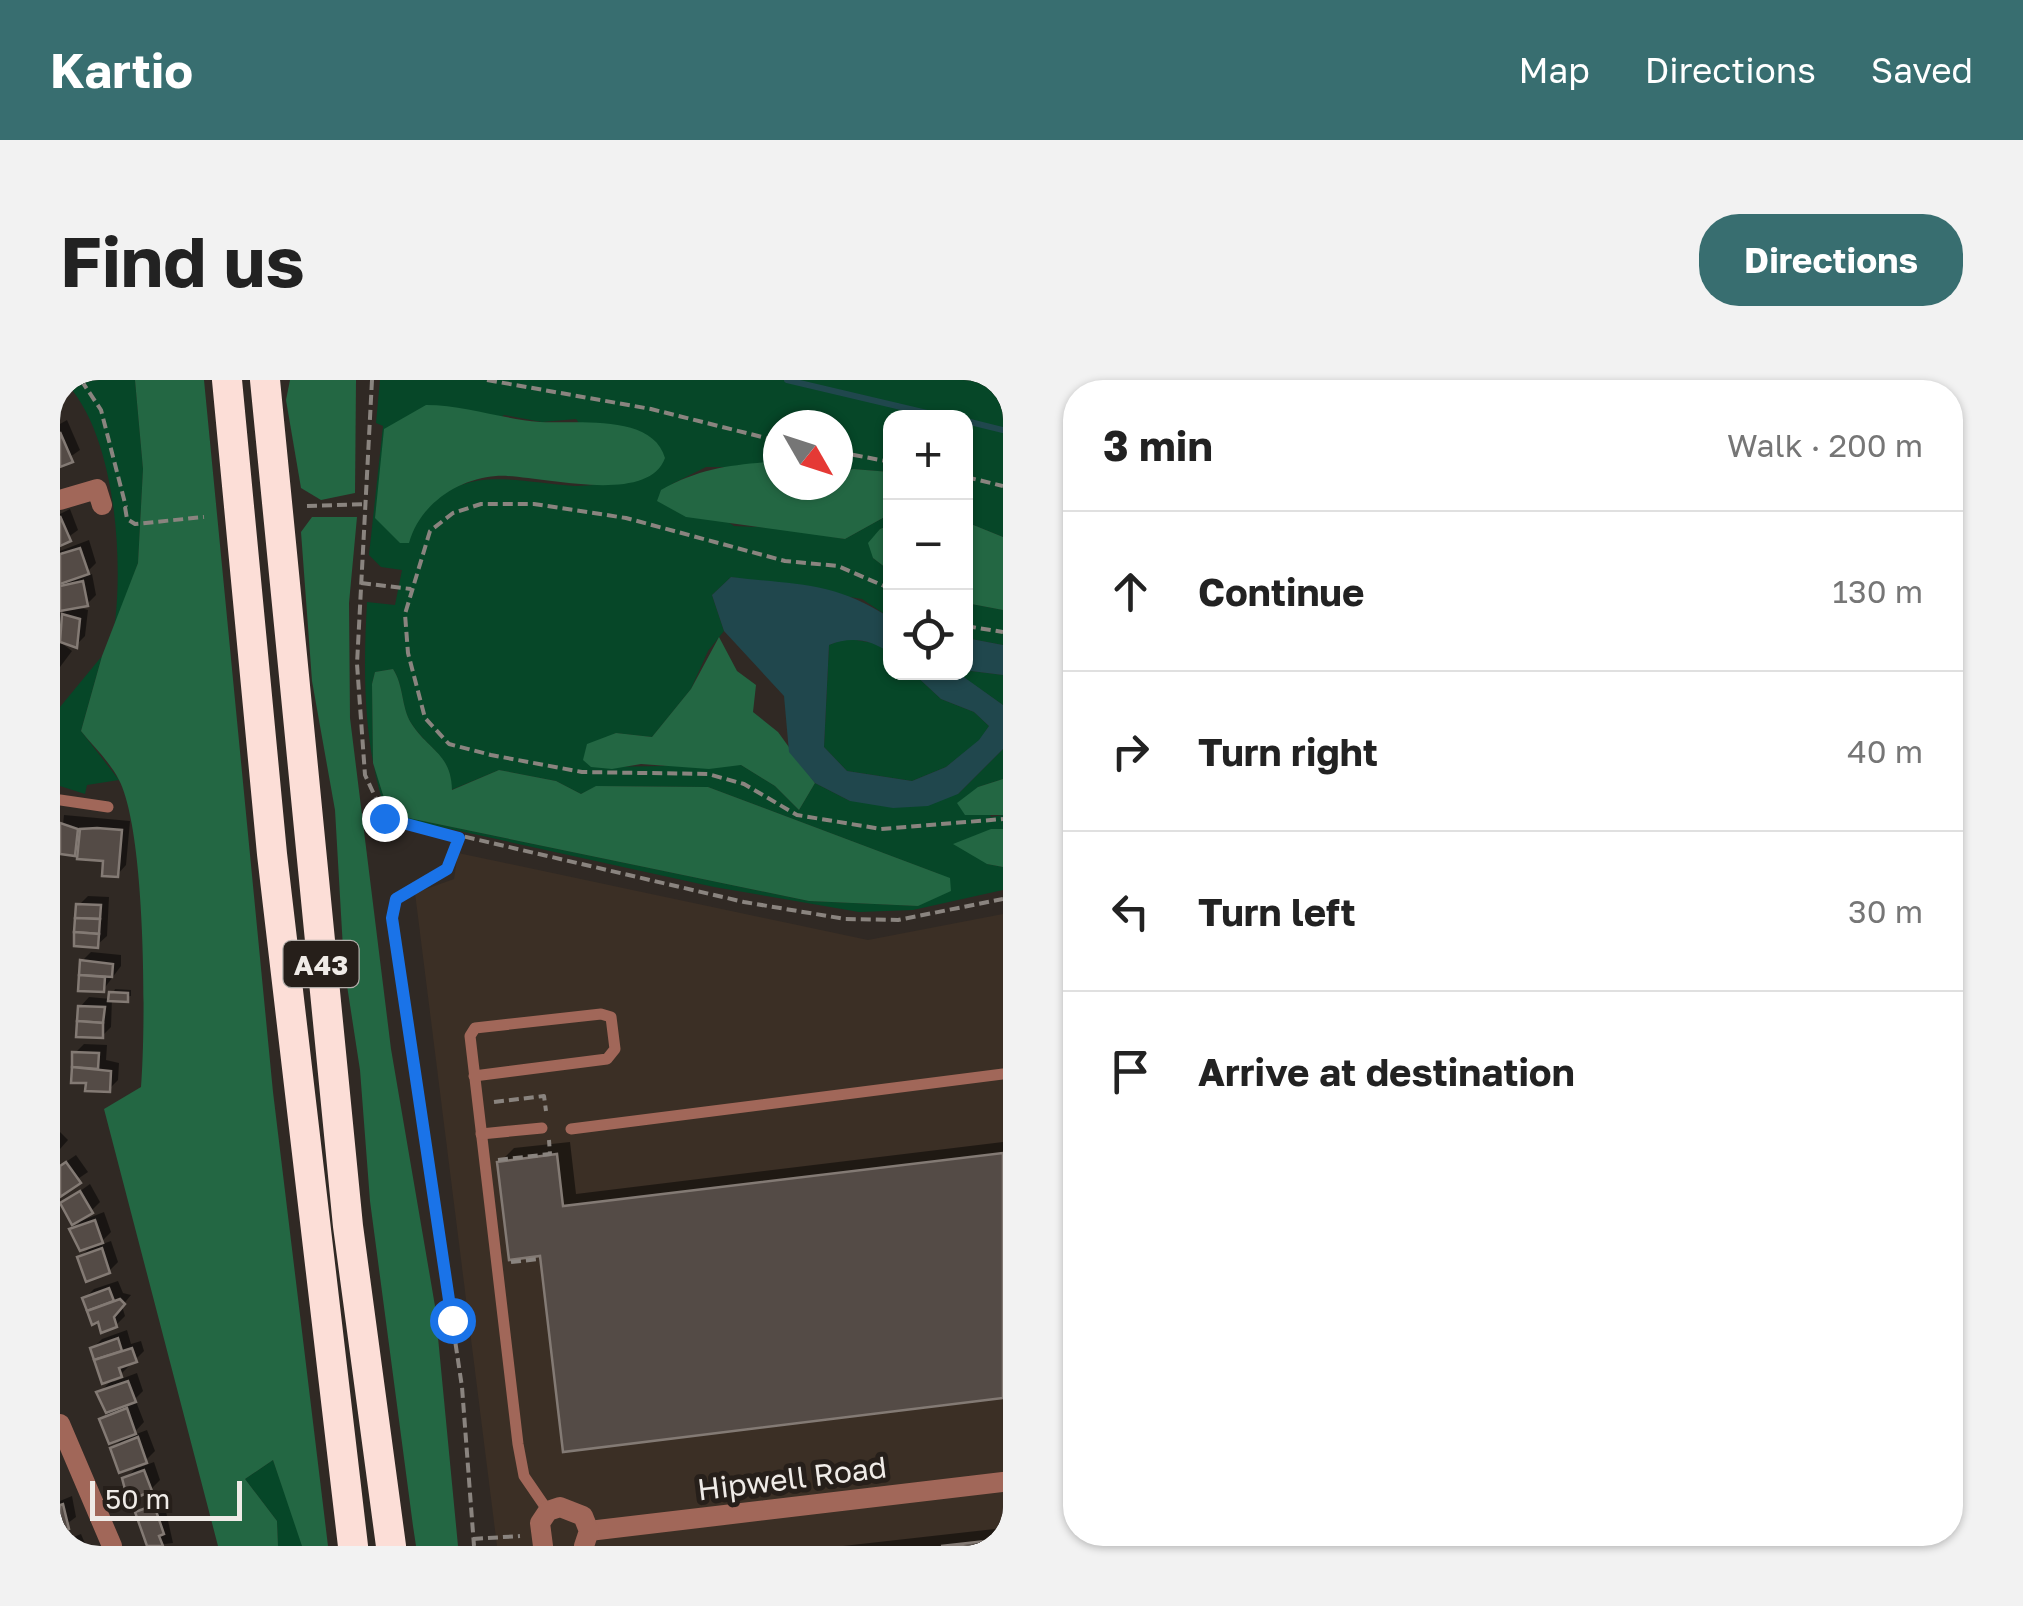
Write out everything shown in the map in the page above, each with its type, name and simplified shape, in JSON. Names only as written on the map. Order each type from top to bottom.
[{"type":"highway","name":"A43","points":[[227,380],[272,854],[353,1546]]},
{"type":"highway","name":"A43","points":[[265,380],[348,1226],[391,1546]]},
{"type":"street","points":[[60,500],[98,489],[102,505]]},
{"type":"street","points":[[60,1424],[112,1546]]},
{"type":"street","name":"Hipwell Road","points":[[548,1511],[560,1507],[576,1510],[587,1539],[1003,1482]]},
{"type":"street","points":[[543,1546],[538,1532],[548,1511]]},
{"type":"lane","points":[[60,800],[108,808]]},
{"type":"lane","points":[[474,1076],[607,1059],[616,1049],[611,1017],[601,1014],[475,1028],[470,1036],[474,1076],[480,1134],[518,1444],[524,1476],[548,1511]]},
{"type":"lane","points":[[571,1129],[1003,1074]]},
{"type":"lane","points":[[480,1134],[546,1126]]},
{"type":"path","points":[[82,380],[101,410],[126,508]]},
{"type":"path","points":[[372,380],[359,714],[365,774],[384,818],[744,902],[845,919],[898,920],[1003,899]]},
{"type":"path","points":[[486,380],[651,409],[763,438]]},
{"type":"path","points":[[853,455],[883,461]]},
{"type":"path","points":[[973,479],[1003,486]]},
{"type":"path","points":[[307,506],[367,504]]},
{"type":"path","points":[[883,585],[838,566],[785,561],[626,518],[534,504],[481,504],[453,512],[430,531],[405,614],[414,688],[425,718],[449,744],[582,772],[708,774],[744,784],[798,815],[881,829],[1003,819]]},
{"type":"path","points":[[134,524],[204,518]]},
{"type":"path","points":[[362,583],[411,589]]},
{"type":"path","points":[[973,627],[1003,632]]},
{"type":"path","points":[[459,838],[447,869],[396,899],[392,918],[462,1388],[474,1546]]},
{"type":"path","points":[[494,1102],[544,1096],[550,1154],[496,1160],[498,1178]]},
{"type":"path","points":[[506,1246],[508,1263],[539,1259]]},
{"type":"path","points":[[473,1539],[520,1536]]},
{"type":"shaded area","points":[[458,853],[868,940],[1003,914],[1003,1546],[497,1546],[415,893],[454,879]]},
{"type":"green space","points":[[63,380],[135,380],[143,469],[138,563],[114,630],[118,569],[105,464],[81,403]]},
{"type":"green space","points":[[135,380],[204,380],[273,1092],[328,1546],[302,1546],[273,1460],[245,1479],[277,1521],[278,1546],[218,1546],[104,1109],[141,1087],[142,929],[128,806],[115,773],[81,731],[102,656],[138,563],[143,469]]},
{"type":"green space","points":[[290,380],[356,380],[355,493],[321,500],[301,488],[286,400]]},
{"type":"green space","points":[[380,380],[1003,380],[1003,537],[973,525],[973,410],[883,410],[883,471],[853,469],[853,410],[763,410],[763,465],[706,467],[672,484],[734,526],[779,528],[845,539],[883,518],[873,558],[883,566],[883,613],[862,599],[731,577],[712,595],[724,631],[708,651],[691,689],[652,737],[615,733],[591,767],[741,765],[775,786],[799,810],[815,783],[850,801],[958,794],[1003,749],[1003,779],[978,787],[991,817],[1003,815],[1003,829],[991,829],[987,864],[1003,867],[1003,890],[913,910],[859,912],[714,887],[387,815],[374,766],[389,814],[809,901],[918,906],[939,874],[708,787],[597,786],[581,794],[556,781],[499,770],[451,790],[444,761],[408,717],[393,669],[375,672],[372,684],[373,761],[365,683],[367,602],[395,605],[402,570],[381,567],[369,555],[383,426],[376,423]],"holes":[[[504,415],[542,422],[576,419],[622,482],[575,486],[485,480],[446,492],[413,529],[375,518],[378,493]]]},
{"type":"green space","points":[[426,405],[540,422],[629,427],[658,444],[665,458],[654,473],[613,485],[513,476],[481,478],[441,497],[421,517],[409,543],[400,543],[375,518],[384,429]]},
{"type":"green space","points":[[763,463],[763,500],[853,500],[853,469],[883,471],[883,518],[845,539],[686,517],[657,501],[661,490],[690,476]]},
{"type":"green space","points":[[312,517],[357,517],[349,603],[350,718],[391,1049],[435,1306],[458,1546],[416,1546],[413,1526],[370,1201],[360,1070],[344,966],[335,810],[312,681],[301,532]]},
{"type":"green space","points":[[973,525],[1003,537],[1003,610],[973,604]]},
{"type":"green space","points":[[883,528],[883,566],[873,558],[868,543]]},
{"type":"green space","points":[[973,604],[1003,610],[1003,645],[973,639]]},
{"type":"green space","points":[[719,637],[737,671],[756,685],[753,712],[778,732],[815,783],[799,810],[775,786],[741,765],[709,769],[641,764],[612,769],[591,767],[583,760],[587,744],[616,733],[652,737],[691,689]]},
{"type":"green space","points":[[846,638],[878,644],[883,648],[883,680],[921,680],[941,699],[974,712],[989,726],[980,740],[946,767],[912,781],[847,771],[824,747],[829,645]]},
{"type":"green space","points":[[102,656],[81,731],[119,780],[87,785],[85,794],[60,786],[60,707]]},
{"type":"green space","points":[[393,669],[411,723],[448,768],[452,790],[499,770],[556,781],[581,794],[596,786],[708,787],[950,878],[951,891],[918,906],[809,901],[389,814],[373,763],[372,684],[375,672]]},
{"type":"green space","points":[[973,671],[1003,675],[1003,705],[967,680],[973,680]]},
{"type":"green space","points":[[1003,779],[1003,815],[965,815],[957,803],[978,787]]},
{"type":"green space","points":[[991,829],[1003,829],[1003,867],[987,864],[953,844]]},
{"type":"green space","points":[[273,1460],[302,1546],[278,1546],[277,1521],[245,1479]]},
{"type":"water","points":[[731,577],[795,584],[851,597],[883,614],[883,649],[860,640],[829,645],[824,747],[847,771],[912,781],[946,767],[979,740],[989,726],[974,712],[941,699],[921,680],[968,680],[1003,705],[1003,749],[958,794],[928,806],[893,808],[850,801],[815,783],[789,752],[784,696],[724,631],[712,595]]},
{"type":"water","points":[[973,639],[1003,645],[1003,675],[973,671]]},
{"type":"building","points":[[60,432],[73,462],[60,467]]},
{"type":"building","points":[[60,516],[71,541],[60,546]]},
{"type":"building","points":[[80,548],[89,574],[60,584],[60,554]]},
{"type":"building","points":[[83,581],[88,606],[60,611],[60,586]]},
{"type":"building","points":[[62,614],[80,619],[77,648],[60,642]]},
{"type":"building","points":[[60,823],[78,829],[75,856],[60,854]]},
{"type":"building","points":[[80,829],[122,830],[118,877],[102,876],[103,861],[77,859]]},
{"type":"building","points":[[76,904],[101,905],[100,919],[75,918]]},
{"type":"building","points":[[75,918],[100,919],[99,934],[74,932]]},
{"type":"building","points":[[74,932],[99,934],[98,948],[74,946]]},
{"type":"building","points":[[80,960],[113,964],[112,977],[79,975]]},
{"type":"building","points":[[79,975],[105,977],[104,992],[78,991]]},
{"type":"building","points":[[109,992],[128,993],[128,1002],[108,1001]]},
{"type":"building","points":[[78,1006],[105,1007],[103,1023],[77,1021]]},
{"type":"building","points":[[77,1021],[103,1023],[103,1038],[76,1037]]},
{"type":"building","points":[[72,1052],[99,1053],[98,1069],[72,1067]]},
{"type":"building","points":[[72,1067],[111,1071],[110,1092],[85,1091],[86,1083],[71,1083]]},
{"type":"building","points":[[1003,1153],[1003,1398],[563,1452],[540,1256],[509,1260],[497,1162],[557,1154],[563,1206]]},
{"type":"building","points":[[66,1162],[81,1183],[60,1197],[60,1166]]},
{"type":"building","points":[[80,1191],[93,1213],[72,1225],[60,1203]]},
{"type":"building","points":[[95,1220],[103,1243],[80,1251],[69,1229]]},
{"type":"building","points":[[102,1248],[110,1273],[86,1282],[77,1257]]},
{"type":"building","points":[[109,1288],[114,1301],[87,1311],[82,1298]]},
{"type":"building","points":[[120,1299],[125,1304],[114,1317],[117,1327],[101,1333],[98,1322],[92,1325],[87,1311]]},
{"type":"building","points":[[118,1338],[122,1351],[94,1360],[90,1348]]},
{"type":"building","points":[[132,1348],[137,1362],[119,1368],[122,1377],[102,1384],[94,1360]]},
{"type":"building","points":[[128,1381],[136,1402],[106,1413],[96,1392]]},
{"type":"building","points":[[127,1408],[136,1434],[109,1444],[99,1419]]},
{"type":"building","points":[[138,1437],[147,1463],[119,1473],[110,1448]]},
{"type":"building","points":[[144,1470],[152,1491],[128,1501],[122,1478]]},
{"type":"building","points":[[63,1504],[69,1529],[60,1532],[60,1505]]},
{"type":"building","points":[[154,1505],[164,1534],[159,1536],[163,1546],[147,1546],[135,1512]]},
{"type":"building","points":[[1003,1539],[1003,1546],[941,1546]]},
{"type":"waterway","points":[[787,380],[914,410]]},
{"type":"waterway","points":[[973,423],[1003,430]]},
{"type":"route","points":[[384,818],[459,838],[447,869],[408,890],[392,908],[429,1187],[452,1320]]}]
